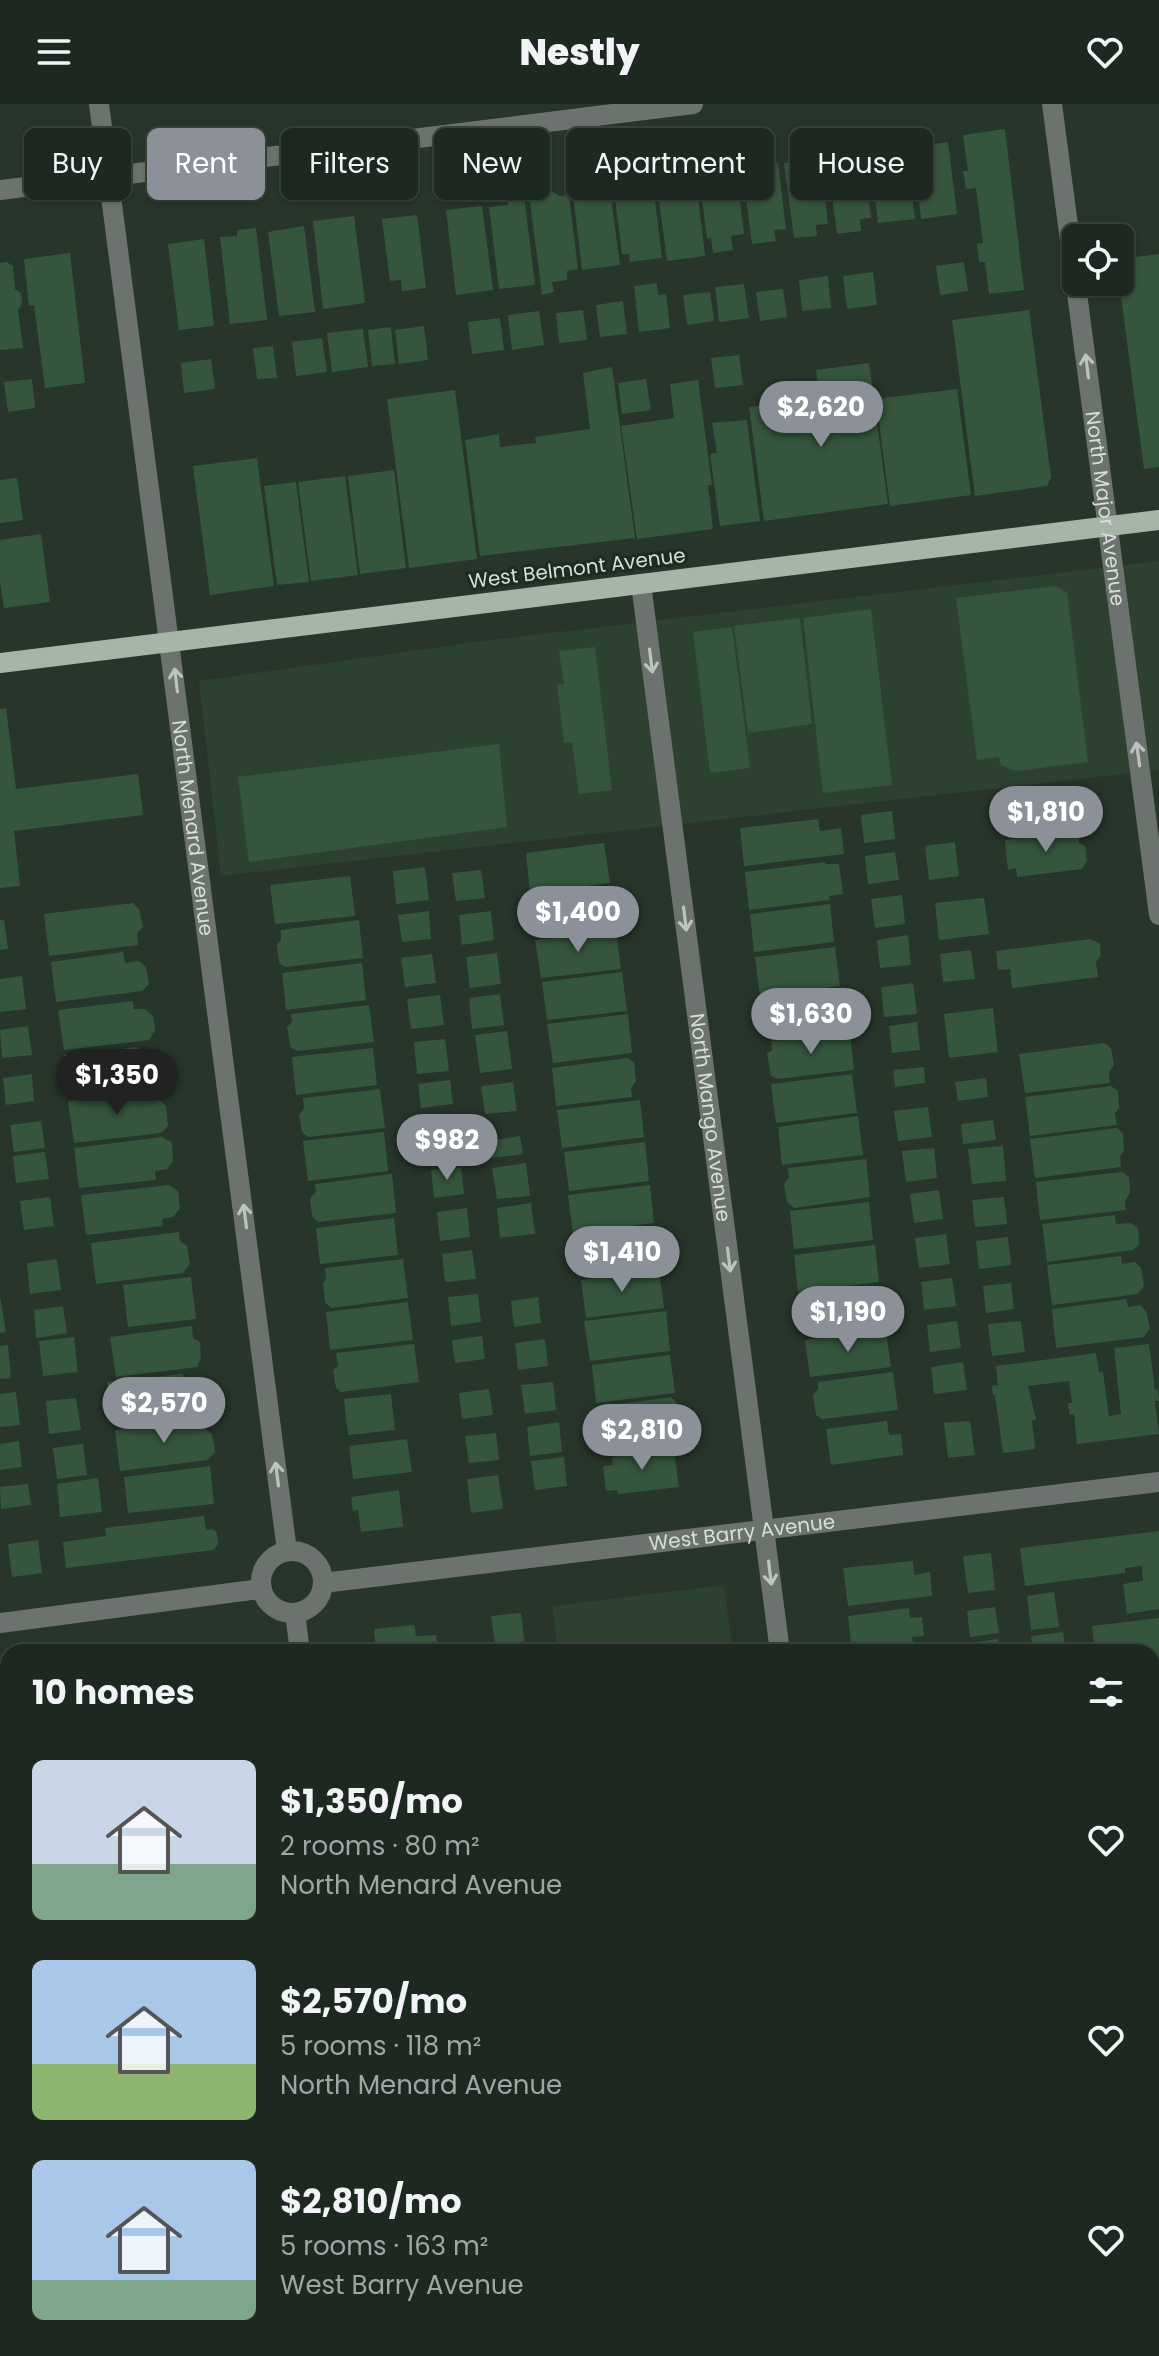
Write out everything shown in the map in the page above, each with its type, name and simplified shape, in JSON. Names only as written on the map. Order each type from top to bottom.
[{"type":"main road","name":"West Belmont Avenue","points":[[0,663],[1159,520]]},
{"type":"street","name":"North Menard Avenue","points":[[99,104],[102,128]]},
{"type":"street","points":[[131,173],[693,104]]},
{"type":"street","name":"North Major Avenue","points":[[1052,104],[1159,915]]},
{"type":"street","points":[[0,190],[24,187]]},
{"type":"street","name":"North Menard Avenue","points":[[112,200],[287,1551]]},
{"type":"street","name":"North Mango Avenue","points":[[641,584],[779,1644]]},
{"type":"street","name":"West Barry Avenue","points":[[323,1583],[1159,1482]]},
{"type":"street","points":[[287,1551],[308,1555],[322,1572],[323,1583],[316,1602],[309,1609],[295,1613],[270,1606],[260,1589],[260,1578],[269,1560],[287,1551]]},
{"type":"street","points":[[0,1623],[260,1589]]},
{"type":"street","points":[[295,1613],[299,1644]]},
{"type":"shaded area","points":[[1159,561],[1159,770],[221,876],[199,681],[482,641]]},
{"type":"shaded area","points":[[724,1585],[732,1644],[557,1644],[552,1606]]},
{"type":"building","points":[[1005,129],[1024,290],[989,294],[985,262],[979,262],[977,244],[983,243],[976,188],[966,189],[963,171],[968,171],[963,135]]},
{"type":"building","points":[[948,142],[957,214],[921,219],[919,200],[933,200],[933,144]]},
{"type":"building","points":[[790,162],[790,200],[825,200],[828,224],[816,225],[817,236],[794,238],[784,163]]},
{"type":"building","points":[[774,163],[778,163],[786,229],[774,230],[776,241],[752,244],[746,200],[774,200]]},
{"type":"building","points":[[550,192],[566,195],[566,200],[570,200],[578,269],[567,271],[567,280],[552,282],[554,292],[542,295],[530,201],[550,200]]},
{"type":"building","points":[[507,200],[524,200],[535,285],[499,289],[489,207],[508,205]]},
{"type":"building","points":[[574,200],[611,200],[620,265],[582,270]]},
{"type":"building","points":[[615,200],[655,200],[662,258],[630,262],[629,254],[622,254]]},
{"type":"building","points":[[659,200],[698,200],[705,256],[667,261]]},
{"type":"building","points":[[702,200],[740,200],[744,234],[731,236],[733,250],[713,253],[711,238],[707,239]]},
{"type":"building","points":[[833,200],[869,200],[871,218],[860,219],[861,231],[837,234]]},
{"type":"building","points":[[875,200],[913,200],[915,219],[878,223]]},
{"type":"building","points":[[482,206],[493,290],[456,295],[446,210]]},
{"type":"building","points":[[417,215],[426,288],[402,291],[401,280],[390,281],[382,219]]},
{"type":"building","points":[[354,216],[365,303],[323,309],[313,221]]},
{"type":"building","points":[[304,226],[315,312],[279,316],[268,232]]},
{"type":"building","points":[[256,228],[267,320],[230,324],[220,237],[237,236],[237,230]]},
{"type":"building","points":[[204,239],[214,326],[179,330],[168,244]]},
{"type":"building","points":[[70,253],[85,383],[45,388],[34,305],[29,306],[24,259]]},
{"type":"building","points":[[1159,254],[1159,467],[1144,469],[1121,296],[1134,296],[1134,257]]},
{"type":"building","points":[[7,262],[13,266],[15,289],[21,293],[22,304],[18,310],[23,348],[0,350],[0,263]]},
{"type":"building","points":[[964,262],[968,291],[940,295],[936,266]]},
{"type":"building","points":[[873,272],[877,305],[847,309],[843,276]]},
{"type":"building","points":[[828,276],[831,308],[802,311],[799,280]]},
{"type":"building","points":[[657,283],[658,295],[666,294],[670,328],[639,332],[634,286]]},
{"type":"building","points":[[744,284],[749,318],[719,322],[715,287]]},
{"type":"building","points":[[783,289],[787,317],[760,321],[756,292]]},
{"type":"building","points":[[710,292],[714,321],[687,325],[683,295]]},
{"type":"building","points":[[623,301],[627,334],[600,337],[596,305]]},
{"type":"building","points":[[583,310],[587,340],[559,343],[556,313]]},
{"type":"building","points":[[1029,310],[1051,477],[1047,486],[975,496],[952,320]]},
{"type":"building","points":[[539,311],[544,345],[512,350],[508,315]]},
{"type":"building","points":[[500,318],[504,350],[472,354],[468,322]]},
{"type":"building","points":[[424,326],[428,360],[399,364],[395,330]]},
{"type":"building","points":[[391,327],[395,364],[372,366],[368,330]]},
{"type":"building","points":[[363,329],[368,367],[332,372],[327,333]]},
{"type":"building","points":[[322,338],[327,372],[296,376],[292,342]]},
{"type":"building","points":[[273,346],[277,378],[257,379],[253,348]]},
{"type":"building","points":[[739,355],[743,385],[715,388],[711,358]]},
{"type":"building","points":[[211,359],[215,389],[184,393],[181,363]]},
{"type":"building","points":[[869,363],[888,504],[764,521],[749,407],[820,398],[816,370]]},
{"type":"building","points":[[612,367],[635,538],[480,556],[465,440],[499,434],[500,447],[536,443],[535,437],[590,429],[583,373]]},
{"type":"building","points":[[32,379],[35,408],[8,412],[4,382]]},
{"type":"building","points":[[646,379],[651,410],[622,414],[618,383]]},
{"type":"building","points":[[698,380],[712,485],[708,485],[713,529],[637,539],[621,426],[674,418],[670,384]]},
{"type":"building","points":[[957,389],[971,495],[890,506],[876,399]]},
{"type":"building","points":[[455,390],[477,559],[409,568],[387,399]]},
{"type":"building","points":[[747,420],[760,521],[720,526],[710,454],[717,453],[712,423]]},
{"type":"building","points":[[257,458],[274,586],[210,595],[193,466]]},
{"type":"building","points":[[394,470],[406,568],[360,574],[348,476]]},
{"type":"building","points":[[345,476],[358,575],[311,581],[298,482]]},
{"type":"building","points":[[17,478],[23,520],[0,523],[0,480]]},
{"type":"building","points":[[296,482],[309,582],[277,585],[264,486]]},
{"type":"building","points":[[41,534],[50,602],[4,608],[0,581],[0,540]]},
{"type":"building","points":[[1056,586],[1067,593],[1088,762],[1015,771],[1001,765],[999,757],[977,760],[956,598]]},
{"type":"building","points":[[871,609],[892,785],[823,793],[803,618]]},
{"type":"building","points":[[800,618],[812,724],[748,733],[734,626]]},
{"type":"building","points":[[732,627],[750,768],[710,773],[693,632]]},
{"type":"building","points":[[595,647],[612,790],[579,794],[572,742],[564,743],[557,685],[564,684],[559,651]]},
{"type":"building","points":[[6,708],[16,789],[138,774],[143,815],[14,831],[20,886],[0,888],[0,709]]},
{"type":"building","points":[[499,744],[507,827],[249,862],[238,777]]},
{"type":"building","points":[[892,811],[895,839],[864,843],[861,815]]},
{"type":"building","points":[[818,819],[820,831],[841,828],[844,854],[744,866],[740,828]]},
{"type":"building","points":[[1078,831],[1079,843],[1085,846],[1087,861],[1082,869],[1017,877],[1016,868],[1008,870],[1005,840]]},
{"type":"building","points":[[955,842],[959,876],[929,880],[925,846]]},
{"type":"building","points":[[604,843],[610,883],[530,893],[526,853]]},
{"type":"building","points":[[895,852],[899,880],[868,884],[865,856]]},
{"type":"building","points":[[825,862],[839,864],[843,894],[829,896],[830,900],[749,910],[745,872]]},
{"type":"building","points":[[425,867],[429,900],[396,904],[393,871]]},
{"type":"building","points":[[481,870],[485,898],[456,901],[452,873]]},
{"type":"building","points":[[350,876],[355,916],[275,924],[270,885]]},
{"type":"building","points":[[606,887],[612,893],[614,912],[609,917],[610,927],[534,936],[529,897]]},
{"type":"building","points":[[902,895],[905,924],[875,928],[871,899]]},
{"type":"building","points":[[984,898],[989,934],[939,940],[935,903]]},
{"type":"building","points":[[133,903],[139,909],[143,927],[137,933],[138,945],[49,956],[44,914]]},
{"type":"building","points":[[830,904],[834,942],[754,952],[750,914]]},
{"type":"building","points":[[429,911],[431,939],[402,942],[398,915]]},
{"type":"building","points":[[491,911],[494,940],[462,945],[459,915]]},
{"type":"building","points":[[0,920],[4,920],[8,949],[0,950]]},
{"type":"building","points":[[359,920],[363,958],[285,967],[279,963],[277,944],[281,940],[281,930]]},
{"type":"building","points":[[616,930],[621,969],[541,978],[535,940]]},
{"type":"building","points":[[908,935],[911,965],[880,968],[877,940]]},
{"type":"building","points":[[1090,939],[1100,943],[1101,955],[1096,962],[1098,977],[1012,988],[1010,969],[998,970],[996,951]]},
{"type":"building","points":[[835,947],[840,986],[760,996],[755,957]]},
{"type":"building","points":[[971,950],[975,979],[943,982],[940,954]]},
{"type":"building","points":[[123,952],[125,963],[139,961],[146,967],[149,984],[142,991],[56,1002],[51,962]]},
{"type":"building","points":[[497,953],[501,984],[470,988],[466,957]]},
{"type":"building","points":[[432,954],[436,983],[405,987],[401,958]]},
{"type":"building","points":[[362,963],[366,1000],[286,1010],[282,973]]},
{"type":"building","points":[[622,972],[627,1011],[547,1020],[542,982]]},
{"type":"building","points":[[22,976],[26,1009],[0,1012],[0,979]]},
{"type":"building","points":[[913,983],[917,1014],[884,1017],[881,987]]},
{"type":"building","points":[[841,990],[846,1028],[766,1038],[762,999]]},
{"type":"building","points":[[500,994],[504,1025],[472,1029],[469,998]]},
{"type":"building","points":[[440,995],[444,1025],[411,1029],[407,999]]},
{"type":"building","points":[[133,1001],[134,1009],[145,1009],[153,1016],[155,1030],[149,1040],[64,1050],[58,1010]]},
{"type":"building","points":[[369,1005],[374,1042],[297,1051],[291,1048],[287,1027],[292,1022],[291,1014]]},
{"type":"building","points":[[993,1008],[998,1052],[949,1058],[944,1014]]},
{"type":"building","points":[[628,1014],[632,1053],[553,1063],[547,1024]]},
{"type":"building","points":[[917,1022],[920,1050],[892,1053],[889,1026]]},
{"type":"building","points":[[28,1026],[32,1055],[2,1058],[0,1030]]},
{"type":"building","points":[[507,1031],[512,1069],[480,1073],[475,1035]]},
{"type":"building","points":[[850,1033],[854,1070],[778,1079],[771,1076],[767,1053],[772,1050],[771,1041]]},
{"type":"building","points":[[445,1039],[449,1071],[417,1074],[414,1042]]},
{"type":"building","points":[[1104,1043],[1111,1048],[1114,1065],[1109,1072],[1110,1083],[1025,1093],[1019,1054]]},
{"type":"building","points":[[138,1047],[139,1055],[153,1054],[159,1060],[161,1077],[156,1084],[69,1095],[64,1055]]},
{"type":"building","points":[[373,1048],[377,1085],[296,1095],[292,1057]]},
{"type":"building","points":[[627,1058],[634,1062],[636,1080],[631,1089],[632,1097],[556,1106],[552,1068]]},
{"type":"building","points":[[924,1067],[925,1083],[895,1087],[893,1070]]},
{"type":"building","points":[[32,1074],[34,1101],[6,1105],[3,1078]]},
{"type":"building","points":[[852,1074],[857,1113],[776,1123],[771,1084]]},
{"type":"building","points":[[986,1078],[988,1097],[958,1101],[955,1082]]},
{"type":"building","points":[[450,1080],[453,1104],[421,1108],[418,1084]]},
{"type":"building","points":[[513,1082],[517,1111],[485,1114],[481,1086]]},
{"type":"building","points":[[1111,1086],[1118,1091],[1117,1125],[1030,1136],[1025,1097]]},
{"type":"building","points":[[380,1089],[385,1128],[308,1137],[302,1132],[299,1115],[304,1108],[303,1098]]},
{"type":"building","points":[[145,1091],[146,1100],[158,1099],[166,1106],[168,1126],[161,1133],[74,1143],[68,1101]]},
{"type":"building","points":[[640,1100],[644,1137],[562,1148],[557,1110]]},
{"type":"building","points":[[928,1107],[932,1137],[898,1141],[894,1111]]},
{"type":"building","points":[[858,1116],[863,1155],[782,1165],[778,1127]]},
{"type":"building","points":[[993,1120],[996,1140],[963,1144],[961,1124]]},
{"type":"building","points":[[41,1121],[45,1148],[14,1152],[10,1125]]},
{"type":"building","points":[[456,1122],[458,1141],[428,1144],[426,1125]]},
{"type":"building","points":[[1117,1128],[1123,1133],[1121,1167],[1035,1178],[1030,1139]]},
{"type":"building","points":[[384,1132],[388,1171],[308,1181],[303,1141]]},
{"type":"building","points":[[520,1136],[523,1154],[492,1158],[489,1141]]},
{"type":"building","points":[[162,1137],[172,1143],[173,1161],[167,1169],[155,1171],[156,1180],[79,1188],[74,1148]]},
{"type":"building","points":[[645,1142],[649,1181],[569,1191],[564,1152]]},
{"type":"building","points":[[1003,1146],[1006,1181],[972,1184],[968,1149]]},
{"type":"building","points":[[934,1148],[937,1178],[906,1182],[902,1151]]},
{"type":"building","points":[[45,1152],[49,1179],[16,1183],[13,1156]]},
{"type":"building","points":[[866,1159],[870,1197],[794,1208],[787,1202],[784,1184],[789,1178],[788,1168]]},
{"type":"building","points":[[526,1163],[530,1196],[497,1199],[492,1168]]},
{"type":"building","points":[[461,1167],[464,1194],[434,1198],[431,1170]]},
{"type":"building","points":[[1122,1172],[1129,1177],[1130,1193],[1125,1201],[1126,1210],[1040,1220],[1036,1182]]},
{"type":"building","points":[[392,1174],[396,1213],[318,1222],[312,1216],[310,1198],[316,1192],[315,1184]]},
{"type":"building","points":[[169,1185],[178,1191],[180,1208],[173,1217],[162,1219],[163,1226],[86,1235],[81,1195]]},
{"type":"building","points":[[650,1185],[654,1223],[573,1233],[568,1195]]},
{"type":"building","points":[[939,1190],[943,1219],[914,1223],[910,1194]]},
{"type":"building","points":[[50,1197],[54,1226],[24,1230],[20,1201]]},
{"type":"building","points":[[1004,1197],[1007,1224],[975,1227],[972,1200]]},
{"type":"building","points":[[869,1202],[873,1240],[794,1249],[790,1211]]},
{"type":"building","points":[[531,1203],[535,1234],[500,1238],[497,1208]]},
{"type":"building","points":[[467,1208],[470,1237],[440,1241],[437,1212]]},
{"type":"building","points":[[1115,1215],[1116,1224],[1130,1223],[1138,1228],[1139,1245],[1133,1250],[1047,1262],[1042,1224]]},
{"type":"building","points":[[394,1218],[398,1255],[320,1264],[316,1228]]},
{"type":"building","points":[[649,1228],[655,1233],[658,1252],[654,1257],[655,1267],[578,1277],[573,1238]]},
{"type":"building","points":[[179,1232],[180,1241],[187,1246],[190,1264],[183,1273],[96,1284],[91,1243]]},
{"type":"building","points":[[946,1234],[950,1264],[919,1268],[915,1238]]},
{"type":"building","points":[[1008,1237],[1011,1265],[979,1269],[976,1241]]},
{"type":"building","points":[[875,1245],[879,1282],[798,1292],[794,1255]]},
{"type":"building","points":[[472,1250],[476,1279],[445,1282],[442,1254]]},
{"type":"building","points":[[1121,1256],[1122,1264],[1135,1262],[1141,1268],[1144,1286],[1138,1294],[1052,1305],[1047,1265]]},
{"type":"building","points":[[57,1259],[61,1290],[30,1294],[27,1263]]},
{"type":"building","points":[[403,1259],[408,1298],[331,1308],[325,1302],[325,1268]]},
{"type":"building","points":[[659,1270],[664,1308],[586,1318],[581,1280]]},
{"type":"building","points":[[191,1277],[196,1319],[128,1327],[123,1285]]},
{"type":"building","points":[[952,1278],[956,1306],[924,1310],[921,1282]]},
{"type":"building","points":[[1011,1283],[1014,1309],[986,1313],[983,1286]]},
{"type":"building","points":[[883,1286],[887,1325],[811,1334],[805,1329],[802,1307],[806,1303],[805,1296]]},
{"type":"building","points":[[478,1294],[481,1322],[451,1326],[448,1297]]},
{"type":"building","points":[[0,1296],[6,1332],[0,1333]]},
{"type":"building","points":[[538,1297],[541,1323],[514,1327],[511,1301]]},
{"type":"building","points":[[1126,1299],[1128,1307],[1140,1305],[1146,1311],[1150,1328],[1144,1337],[1056,1348],[1052,1309]]},
{"type":"building","points":[[408,1302],[413,1340],[330,1350],[326,1312]]},
{"type":"building","points":[[63,1306],[67,1333],[36,1338],[34,1310]]},
{"type":"building","points":[[666,1311],[670,1351],[590,1361],[584,1321]]},
{"type":"building","points":[[957,1321],[961,1348],[930,1352],[927,1325]]},
{"type":"building","points":[[1021,1321],[1025,1352],[992,1356],[988,1324]]},
{"type":"building","points":[[192,1326],[193,1338],[200,1342],[201,1358],[197,1367],[116,1377],[110,1337]]},
{"type":"building","points":[[886,1330],[891,1367],[810,1377],[805,1340]]},
{"type":"building","points":[[482,1336],[485,1359],[455,1363],[452,1340]]},
{"type":"building","points":[[74,1337],[78,1372],[43,1376],[39,1341]]},
{"type":"building","points":[[545,1339],[548,1366],[518,1370],[515,1343]]},
{"type":"building","points":[[414,1344],[419,1382],[341,1392],[336,1388],[333,1370],[338,1366],[336,1353]]},
{"type":"building","points":[[1149,1344],[1155,1390],[1158,1389],[1159,1401],[1155,1401],[1159,1434],[1077,1444],[1074,1414],[1070,1415],[1068,1403],[1072,1403],[1069,1381],[1028,1386],[1036,1420],[1032,1420],[1035,1449],[1003,1453],[992,1386],[998,1385],[996,1366],[1096,1353],[1099,1372],[1103,1372],[1109,1416],[1121,1414],[1114,1348]]},
{"type":"building","points":[[8,1345],[11,1378],[0,1379],[0,1346]]},
{"type":"building","points":[[670,1355],[675,1393],[596,1403],[592,1365]]},
{"type":"building","points":[[963,1362],[967,1390],[934,1394],[931,1367]]},
{"type":"building","points":[[893,1372],[898,1410],[822,1419],[816,1415],[813,1395],[818,1389],[818,1382]]},
{"type":"building","points":[[183,1374],[184,1383],[197,1382],[206,1389],[208,1406],[200,1413],[112,1425],[107,1382]]},
{"type":"building","points":[[553,1382],[556,1410],[525,1414],[521,1385]]},
{"type":"building","points":[[489,1389],[493,1415],[462,1419],[459,1393]]},
{"type":"building","points":[[16,1392],[20,1425],[0,1427],[0,1394]]},
{"type":"building","points":[[391,1394],[395,1430],[348,1435],[344,1399]]},
{"type":"building","points":[[671,1397],[676,1402],[680,1419],[676,1427],[677,1437],[600,1446],[596,1407]]},
{"type":"building","points":[[76,1398],[81,1430],[49,1434],[46,1401]]},
{"type":"building","points":[[204,1420],[205,1429],[212,1434],[215,1452],[208,1460],[120,1471],[115,1430]]},
{"type":"building","points":[[887,1421],[889,1435],[901,1434],[903,1455],[831,1465],[826,1429]]},
{"type":"building","points":[[970,1421],[975,1455],[948,1458],[944,1423]]},
{"type":"building","points":[[559,1422],[562,1452],[530,1456],[527,1427]]},
{"type":"building","points":[[496,1433],[499,1460],[469,1463],[465,1436]]},
{"type":"building","points":[[407,1439],[412,1472],[353,1479],[349,1446]]},
{"type":"building","points":[[19,1441],[22,1467],[0,1470],[0,1444]]},
{"type":"building","points":[[83,1444],[87,1475],[57,1479],[53,1448]]},
{"type":"building","points":[[674,1449],[679,1487],[618,1494],[617,1490],[606,1491],[603,1466],[613,1465],[612,1457]]},
{"type":"building","points":[[564,1457],[567,1486],[535,1490],[531,1461]]},
{"type":"building","points":[[210,1466],[214,1504],[128,1513],[124,1477]]},
{"type":"building","points":[[498,1475],[503,1509],[471,1513],[467,1479]]},
{"type":"building","points":[[98,1478],[102,1512],[60,1517],[57,1484]]},
{"type":"building","points":[[28,1484],[31,1505],[1,1509],[0,1487]]},
{"type":"building","points":[[399,1490],[403,1527],[361,1532],[358,1510],[353,1511],[351,1497]]},
{"type":"building","points":[[204,1516],[206,1530],[213,1529],[217,1533],[218,1544],[214,1550],[66,1568],[63,1542],[106,1536],[105,1528]]},
{"type":"building","points":[[1159,1531],[1159,1609],[1127,1614],[1123,1584],[1143,1581],[1142,1566],[1125,1568],[1125,1573],[1025,1586],[1020,1548]]},
{"type":"building","points":[[38,1540],[42,1573],[12,1577],[8,1544]]},
{"type":"building","points":[[991,1553],[995,1590],[968,1593],[963,1556]]},
{"type":"building","points":[[913,1561],[914,1575],[930,1572],[932,1596],[848,1606],[843,1568]]},
{"type":"building","points":[[1054,1592],[1059,1627],[1031,1630],[1027,1596]]},
{"type":"building","points":[[995,1607],[999,1633],[970,1637],[967,1611]]},
{"type":"building","points":[[909,1608],[910,1618],[922,1617],[924,1636],[912,1637],[913,1643],[904,1644],[851,1644],[848,1616]]},
{"type":"building","points":[[521,1613],[525,1644],[495,1644],[491,1616]]},
{"type":"building","points":[[1159,1618],[1159,1644],[1094,1644],[1092,1626]]},
{"type":"building","points":[[414,1625],[416,1636],[436,1635],[437,1644],[375,1644],[374,1629]]},
{"type":"building","points":[[1063,1632],[1065,1644],[1032,1644],[1031,1636]]},
{"type":"building","points":[[998,1639],[998,1644],[968,1644]]}]
